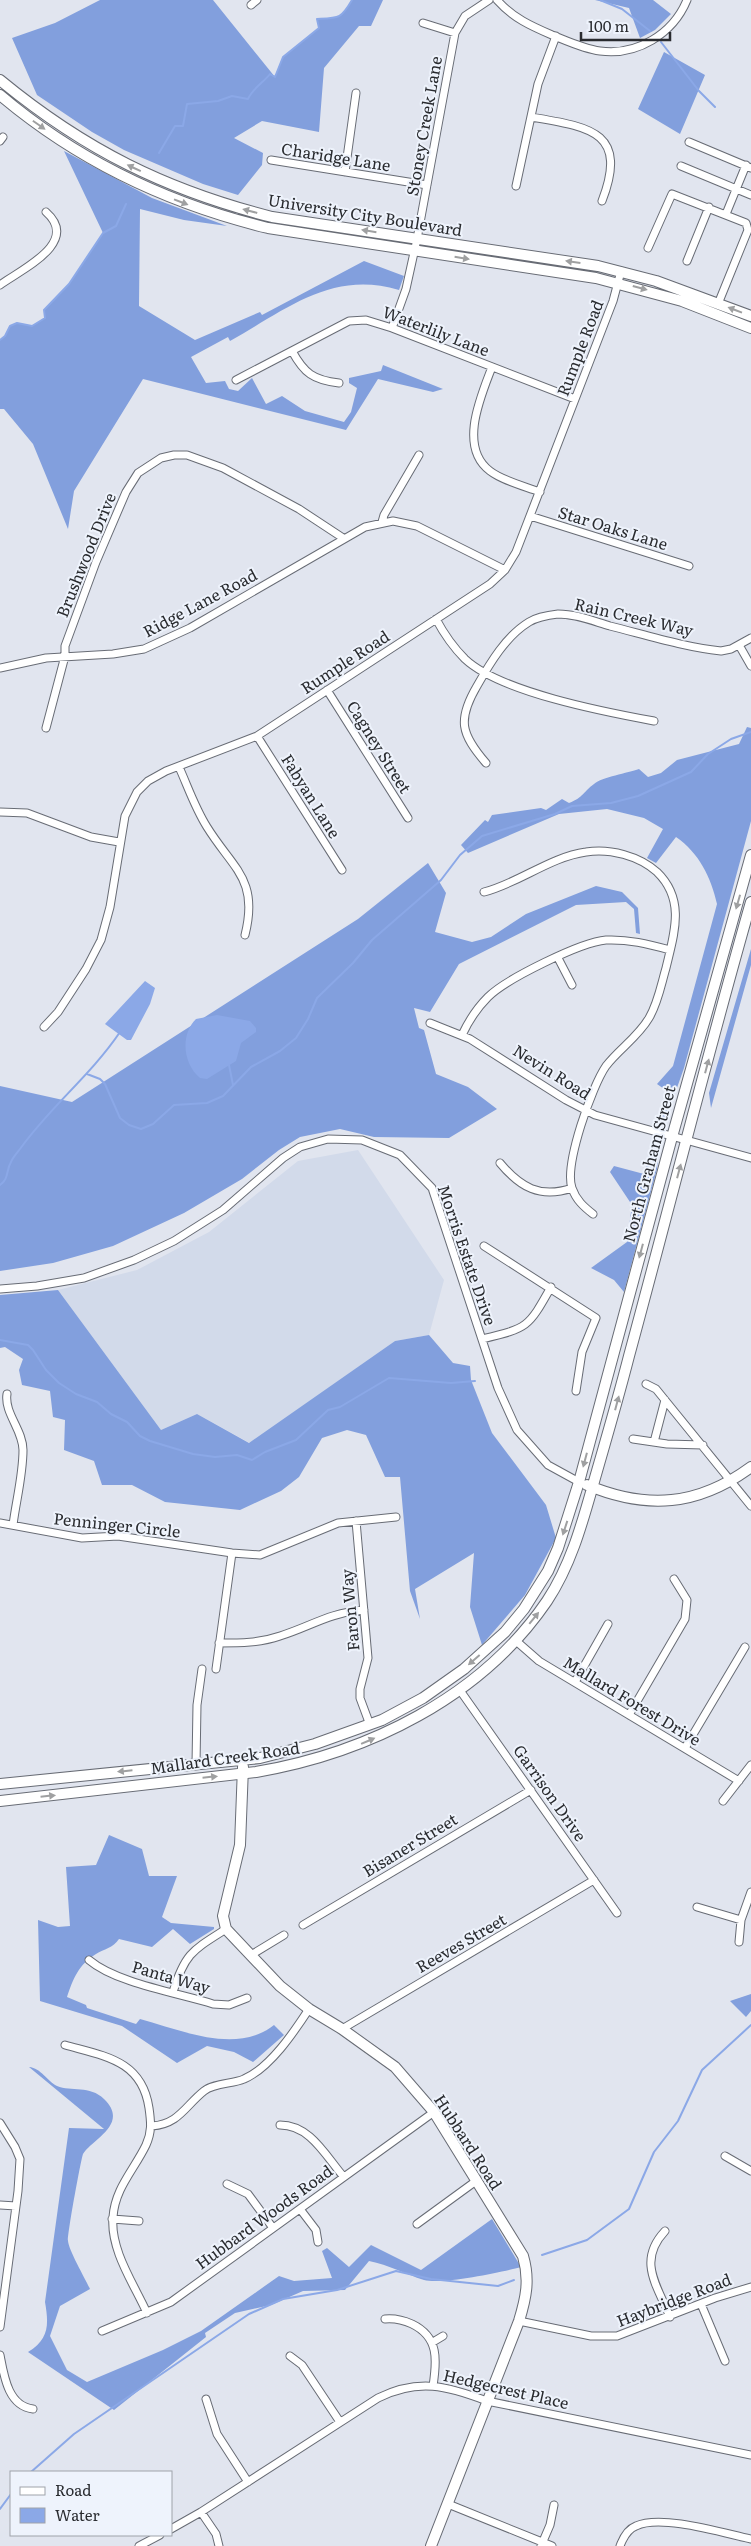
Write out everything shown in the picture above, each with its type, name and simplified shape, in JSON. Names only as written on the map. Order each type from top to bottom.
[{"type":"main road","name":"University City Boulevard","points":[[0,80],[38,111],[83,141],[122,163],[190,192],[272,216],[589,264],[621,271],[656,281],[751,316]]},
{"type":"main road","name":"University City Boulevard","points":[[0,95],[82,154],[138,184],[225,217],[268,228],[619,283],[682,301],[751,328]]},
{"type":"main road","name":"North Graham Street","points":[[579,1482],[672,1137],[751,855]]},
{"type":"main road","name":"North Graham Street","points":[[592,1487],[751,902]]},
{"type":"main road","points":[[579,1482],[635,1499],[670,1501],[692,1497],[733,1480],[751,1467]]},
{"type":"main road","name":"Mallard Creek Road","points":[[0,1784],[243,1760],[283,1754],[370,1725],[423,1698],[464,1668],[505,1632],[524,1609],[548,1571],[558,1548],[579,1482]]},
{"type":"main road","name":"Mallard Creek Road","points":[[0,1801],[243,1774],[300,1764],[361,1744],[400,1726],[459,1688],[515,1640],[540,1611],[557,1584],[575,1544],[592,1487]]},
{"type":"main road","points":[[226,1929],[222,1916],[240,1845],[243,1760]]},
{"type":"main road","name":"Hubbard Road","points":[[226,1929],[280,1986],[308,2009],[342,2029],[396,2068],[434,2112],[524,2261],[528,2291],[519,2321],[431,2546]]},
{"type":"street","name":"Stoney Creek Lane","points":[[392,328],[406,289],[417,239],[455,34],[465,16],[489,0]]},
{"type":"street","points":[[497,0],[519,20],[556,36],[599,51],[622,51],[635,48],[665,31],[677,17],[687,0]]},
{"type":"street","points":[[423,23],[455,34]]},
{"type":"street","points":[[516,186],[541,72],[556,36]]},
{"type":"street","points":[[345,172],[356,93]]},
{"type":"street","points":[[531,117],[583,128],[594,133],[604,142],[611,156],[612,163],[610,180],[602,201]]},
{"type":"street","points":[[689,142],[748,166],[726,214]]},
{"type":"street","name":"Charidge Lane","points":[[271,160],[427,185]]},
{"type":"street","points":[[681,166],[751,195]]},
{"type":"street","points":[[648,248],[672,194],[680,195],[746,223],[748,230],[718,304]]},
{"type":"street","points":[[687,261],[709,207]]},
{"type":"street","points":[[0,285],[39,260],[49,250],[56,229],[51,216],[46,212]]},
{"type":"street","name":"Rumple Road","points":[[44,1027],[63,1005],[89,964],[101,940],[110,908],[119,842],[127,812],[137,792],[156,776],[257,736],[490,584],[505,570],[516,552],[540,492],[619,283],[621,271]]},
{"type":"street","name":"Waterlily Lane","points":[[236,380],[349,321],[366,320],[392,328],[575,399]]},
{"type":"street","points":[[292,350],[308,374],[324,381],[339,383]]},
{"type":"street","points":[[492,367],[478,407],[475,430],[475,446],[481,463],[491,472],[540,492]]},
{"type":"street","name":"Brushwood Drive","points":[[46,728],[65,656],[65,646],[96,562],[126,492],[138,473],[161,458],[174,454],[187,455],[223,468],[300,509],[343,538]]},
{"type":"street","points":[[420,455],[384,515],[382,522],[401,522],[417,526],[505,570]]},
{"type":"street","name":"Star Oaks Lane","points":[[530,516],[689,566]]},
{"type":"street","name":"Ridge Lane Road","points":[[0,668],[65,656],[122,653],[157,644],[230,605],[343,538],[382,522]]},
{"type":"street","name":"Rain Creek Way","points":[[486,764],[467,736],[463,718],[466,703],[484,673],[516,632],[530,622],[548,615],[572,616],[710,650],[721,650],[740,645],[751,638]]},
{"type":"street","points":[[436,619],[448,641],[466,660],[484,673],[509,686],[654,721]]},
{"type":"street","points":[[740,645],[751,666]]},
{"type":"street","name":"Cagney Street","points":[[327,690],[408,818]]},
{"type":"street","name":"Fabyan Lane","points":[[257,736],[342,870]]},
{"type":"street","points":[[179,767],[206,825],[241,874],[247,888],[249,906],[245,935]]},
{"type":"street","points":[[0,812],[27,813],[91,836],[119,842]]},
{"type":"street","points":[[484,892],[576,854],[597,851],[624,855],[651,867],[671,891],[677,916],[670,950],[652,1013],[641,1028],[606,1066],[597,1082],[570,1165],[572,1188],[582,1204],[593,1214]]},
{"type":"street","points":[[462,1035],[471,1017],[494,991],[583,946],[603,940],[637,941],[670,950]]},
{"type":"street","points":[[558,958],[572,985]]},
{"type":"street","name":"Nevin Road","points":[[430,1023],[462,1035],[492,1051],[566,1100],[607,1119],[751,1158]]},
{"type":"street","name":"Morris Estate Drive","points":[[0,1289],[36,1286],[84,1278],[134,1260],[174,1241],[223,1210],[282,1158],[300,1147],[328,1139],[362,1140],[400,1155],[432,1188],[498,1388],[517,1430],[538,1457],[548,1465],[579,1482]]},
{"type":"street","points":[[500,1163],[515,1180],[527,1188],[547,1194],[572,1188]]},
{"type":"street","points":[[484,1246],[551,1287],[596,1318],[582,1352],[576,1391]]},
{"type":"street","points":[[482,1338],[524,1327],[531,1320],[551,1287]]},
{"type":"street","points":[[646,1384],[656,1389],[733,1480],[751,1506]]},
{"type":"street","points":[[7,1394],[6,1402],[20,1430],[23,1450],[13,1525]]},
{"type":"street","points":[[654,1442],[665,1400]]},
{"type":"street","points":[[633,1439],[684,1446],[703,1445]]},
{"type":"street","name":"Penninger Circle","points":[[0,1523],[82,1538],[118,1536],[232,1553],[260,1555],[328,1526],[396,1516]]},
{"type":"street","name":"Faron Way","points":[[356,1521],[368,1658],[360,1689],[360,1698],[370,1725]]},
{"type":"street","points":[[216,1669],[232,1553]]},
{"type":"street","points":[[629,1715],[685,1619],[687,1600],[674,1579]]},
{"type":"street","points":[[219,1643],[254,1642],[272,1638],[332,1615],[364,1610]]},
{"type":"street","points":[[575,1682],[608,1624]]},
{"type":"street","name":"Mallard Forest Drive","points":[[515,1640],[539,1661],[739,1780]]},
{"type":"street","points":[[685,1748],[745,1648]]},
{"type":"street","points":[[196,1764],[197,1705],[202,1669]]},
{"type":"street","name":"Garrison Drive","points":[[459,1688],[617,1914]]},
{"type":"street","points":[[723,1801],[751,1765]]},
{"type":"street","name":"Bisaner Street","points":[[303,1925],[531,1790]]},
{"type":"street","name":"Reeves Street","points":[[342,2029],[594,1880]]},
{"type":"street","points":[[739,1942],[741,1920],[751,1892]]},
{"type":"street","points":[[697,1907],[741,1920]]},
{"type":"street","points":[[173,1992],[180,1968],[186,1958],[226,1929]]},
{"type":"street","points":[[251,1955],[284,1935]]},
{"type":"street","name":"Panta Way","points":[[90,1960],[111,1974],[224,2006],[247,1998]]},
{"type":"street","points":[[152,2126],[172,2122],[206,2089],[243,2080],[253,2074],[291,2036],[308,2009]]},
{"type":"street","points":[[65,2045],[114,2058],[134,2073],[147,2095],[152,2126],[146,2145],[120,2187],[112,2219],[117,2250],[147,2313]]},
{"type":"street","name":"Hubbard Woods Road","points":[[102,2331],[171,2302],[434,2112]]},
{"type":"street","points":[[0,2123],[16,2147],[20,2159],[16,2206],[3,2283],[0,2327]]},
{"type":"street","points":[[280,2124],[291,2125],[308,2133],[343,2176]]},
{"type":"street","points":[[725,2156],[751,2171]]},
{"type":"street","points":[[417,2224],[476,2180]]},
{"type":"street","points":[[227,2184],[248,2194],[273,2228]]},
{"type":"street","points":[[0,2204],[16,2206]]},
{"type":"street","points":[[300,2209],[313,2225],[318,2242]]},
{"type":"street","points":[[112,2219],[139,2221]]},
{"type":"street","points":[[664,2231],[652,2248],[650,2264],[670,2316]]},
{"type":"street","name":"Haybridge Road","points":[[519,2321],[591,2336],[611,2337],[628,2334],[701,2304],[751,2287]]},
{"type":"street","points":[[701,2304],[725,2361]]},
{"type":"street","points":[[385,2319],[399,2319],[414,2325],[433,2342],[436,2360],[433,2386]]},
{"type":"street","points":[[433,2342],[443,2336]]},
{"type":"street","points":[[0,2355],[13,2397],[19,2405],[32,2409]]},
{"type":"street","points":[[290,2356],[302,2365],[340,2422]]},
{"type":"street","name":"Hedgecrest Place","points":[[172,2528],[201,2512],[386,2394],[406,2388],[433,2386],[457,2390],[487,2401],[751,2455]]},
{"type":"street","points":[[206,2399],[217,2434],[248,2482]]},
{"type":"street","points":[[448,2504],[542,2544],[552,2546]]},
{"type":"street","points":[[542,2544],[550,2525],[554,2505]]},
{"type":"street","points":[[201,2512],[216,2534],[219,2546]]},
{"type":"street","points":[[620,2546],[623,2538],[634,2526],[657,2521],[751,2539]]},
{"type":"street","points":[[139,2546],[149,2537]]},
{"type":"shaded area","points":[[100,0],[213,0],[275,77],[283,57],[319,28],[317,19],[339,16],[345,11],[352,0],[383,0],[371,26],[359,26],[324,68],[319,132],[262,121],[234,138],[263,153],[262,165],[238,195],[203,184],[124,150],[92,132],[37,95],[12,38],[55,23]]},
{"type":"shaded area","points":[[595,0],[653,0],[671,14],[655,30],[640,38],[629,8]]},
{"type":"shaded area","points":[[664,52],[705,75],[680,134],[638,109]]},
{"type":"shaded area","points":[[64,151],[152,198],[227,226],[184,220],[140,209],[139,306],[195,340],[260,312],[262,315],[364,261],[404,276],[399,290],[375,285],[352,285],[331,289],[311,296],[230,341],[228,337],[191,357],[206,383],[225,381],[229,389],[238,391],[252,378],[266,404],[282,396],[305,411],[344,422],[351,412],[357,388],[349,383],[349,378],[381,371],[383,365],[443,389],[433,392],[378,379],[346,430],[143,379],[74,491],[68,529],[33,444],[4,409],[0,409],[0,340],[5,336],[10,326],[17,323],[32,326],[45,318],[44,310],[69,284],[103,233]]},
{"type":"shaded area","points":[[747,727],[751,728],[751,821],[684,1068],[667,1116],[658,1122],[667,1091],[657,1084],[673,1066],[717,904],[703,866],[691,850],[676,837],[656,863],[647,858],[663,829],[644,818],[607,809],[559,814],[468,853],[461,845],[485,820],[488,822],[492,815],[541,808],[546,810],[562,799],[569,803],[598,782],[639,769],[648,777],[661,773],[677,760],[739,744]]},
{"type":"shaded area","points":[[428,863],[446,893],[435,932],[472,942],[491,937],[526,914],[596,886],[622,892],[638,908],[640,934],[636,933],[634,909],[626,902],[576,905],[459,964],[430,1012],[414,1008],[419,1028],[424,1030],[436,1074],[468,1087],[497,1109],[449,1138],[374,1137],[340,1129],[300,1137],[279,1150],[242,1179],[184,1213],[113,1246],[53,1263],[0,1271],[0,1086],[72,1102],[358,919]]},
{"type":"shaded area","points":[[751,949],[751,965],[711,1108],[709,1093]]},
{"type":"shaded area","points":[[653,1141],[659,1148],[657,1169],[624,1292],[614,1280],[591,1268],[627,1242],[632,1205],[610,1172],[614,1166],[644,1174]]},
{"type":"shaded area","points":[[358,1150],[444,1280],[429,1335],[395,1341],[250,1443],[197,1414],[161,1430],[58,1290],[137,1270],[209,1232],[298,1161]]},
{"type":"shaded area","points":[[58,1290],[161,1430],[197,1414],[249,1443],[395,1341],[429,1335],[453,1363],[470,1366],[471,1380],[492,1433],[546,1505],[556,1538],[525,1595],[482,1645],[470,1607],[474,1553],[415,1589],[420,1619],[410,1591],[400,1477],[385,1477],[366,1435],[347,1430],[322,1438],[299,1477],[281,1491],[240,1510],[165,1502],[132,1485],[102,1485],[94,1461],[64,1450],[65,1420],[53,1417],[50,1391],[22,1385],[19,1370],[23,1359],[5,1347],[0,1348],[0,1295]]},
{"type":"shaded area","points":[[109,1835],[142,1849],[149,1876],[177,1876],[162,1917],[171,1923],[214,1927],[214,1929],[190,1944],[173,1929],[152,1947],[119,1939],[85,1962],[74,1978],[67,1997],[86,2005],[87,2008],[136,2024],[140,2019],[190,2034],[208,2037],[243,2038],[259,2034],[274,2025],[284,2035],[253,2062],[234,2052],[207,2046],[177,2063],[122,2026],[40,2001],[38,1920],[58,1927],[70,1926],[66,1867],[96,1865]]},
{"type":"shaded area","points":[[751,1994],[751,2011],[746,2017],[730,2001]]},
{"type":"shaded area","points":[[29,2067],[37,2070],[53,2084],[62,2088],[87,2090],[99,2095],[111,2108],[113,2116],[107,2130],[83,2154],[68,2236],[71,2251],[90,2289],[60,2306],[50,2336],[67,2370],[87,2382],[163,2350],[201,2331],[279,2276],[294,2281],[332,2278],[322,2251],[327,2248],[349,2267],[371,2245],[421,2270],[492,2219],[521,2267],[472,2277],[433,2281],[424,2280],[369,2261],[345,2290],[303,2291],[271,2305],[235,2313],[205,2333],[206,2337],[114,2410],[28,2352],[40,2342],[46,2331],[45,2302],[69,2128],[104,2129]]},
{"type":"water","points":[[145,981],[155,988],[150,1004],[131,1040],[127,1040],[105,1024]]},
{"type":"water","points":[[217,1015],[250,1021],[256,1028],[256,1032],[241,1043],[236,1061],[207,1079],[200,1078],[194,1072],[187,1057],[187,1033],[196,1019]]},
{"type":"waterway","points":[[159,153],[175,126],[183,126],[187,104],[218,101],[232,96],[248,99],[252,92],[270,74],[275,77],[283,57],[319,28],[317,19],[339,16],[345,11],[352,0]]},
{"type":"waterway","points":[[600,0],[622,9],[650,31]]},
{"type":"waterway","points":[[661,42],[699,91],[715,107]]},
{"type":"waterway","points":[[0,340],[5,336],[10,326],[17,323],[32,326],[45,318],[44,310],[69,284],[103,233],[116,226],[126,204]]},
{"type":"waterway","points":[[87,1074],[100,1079],[105,1084],[120,1118],[129,1125],[141,1129],[153,1124],[174,1105],[207,1103],[223,1096],[251,1067],[280,1051],[296,1038],[308,1019],[317,998],[353,963],[372,940],[441,880],[460,855],[482,836],[555,814],[572,806],[611,803],[638,796],[691,772],[708,754],[731,739],[751,732]]},
{"type":"waterway","points":[[0,1185],[5,1180],[13,1158],[44,1119],[109,1048],[120,1032]]},
{"type":"waterway","points":[[229,1065],[233,1085]]},
{"type":"waterway","points":[[0,1340],[28,1345],[46,1370],[59,1383],[76,1394],[97,1402],[111,1414],[127,1422],[140,1436],[150,1441],[193,1454],[215,1457],[237,1455],[252,1460],[265,1452],[296,1440],[328,1410],[340,1407],[389,1378],[451,1383],[475,1381]]},
{"type":"waterway","points":[[542,2255],[587,2240],[629,2209],[654,2152],[678,2121],[702,2070],[751,2025]]},
{"type":"waterway","points":[[32,2471],[74,2434],[249,2314],[283,2299],[337,2290],[396,2271],[431,2279],[498,2286],[514,2280]]},
{"type":"waterway","points":[[0,2509],[10,2495]]}]
